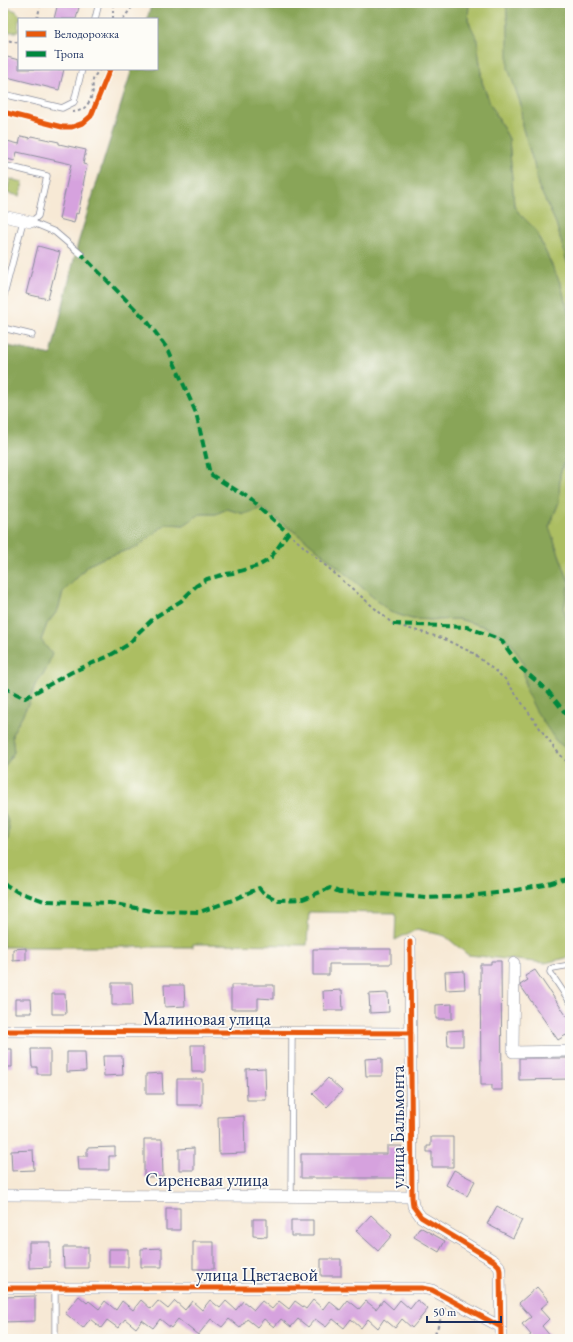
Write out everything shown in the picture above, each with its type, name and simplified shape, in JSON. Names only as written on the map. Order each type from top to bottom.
[{"type":"street","points":[[3,216],[27,221]]},
{"type":"street","name":"улица Бальмонта","points":[[410,942],[413,1206],[421,1217],[494,1261],[498,1266],[500,1272],[501,1339]]},
{"type":"street","points":[[514,963],[513,1052],[570,1051]]},
{"type":"street","name":"Малиновая улица","points":[[3,1030],[411,1033]]},
{"type":"street","name":"Сиреневая улица","points":[[3,1195],[412,1197]]},
{"type":"street","name":"улица Цветаевой","points":[[3,1288],[422,1288],[432,1290],[501,1327]]},
{"type":"lane","points":[[95,18],[99,3]]},
{"type":"lane","points":[[3,94],[62,108],[74,102],[82,70]]},
{"type":"lane","points":[[3,165],[47,176],[38,216],[27,221],[3,299]]},
{"type":"lane","points":[[27,221],[56,232],[82,255]]},
{"type":"lane","points":[[3,328],[32,335]]},
{"type":"lane","points":[[570,965],[553,968],[550,972],[570,1002]]},
{"type":"lane","points":[[291,1196],[292,1032]]},
{"type":"lane","points":[[55,1288],[55,1339]]},
{"type":"path","points":[[37,18],[41,3]]},
{"type":"path","points":[[113,3],[113,18]]},
{"type":"path","points":[[124,18],[135,3]]},
{"type":"path","points":[[135,14],[138,3]]},
{"type":"path","points":[[3,39],[18,43]]},
{"type":"path","points":[[62,108],[67,111],[75,112],[87,106],[91,99],[93,79],[99,70]]},
{"type":"path","points":[[288,533],[393,624],[442,638],[473,653],[505,679],[554,748],[570,765]]},
{"type":"path","points":[[433,1339],[449,1299]]},
{"type":"green space","points":[[152,3],[469,3],[468,20],[477,39],[482,82],[489,101],[509,139],[514,206],[535,229],[561,285],[570,319],[570,447],[560,474],[559,502],[549,527],[569,582],[564,609],[570,634],[570,751],[556,741],[536,711],[526,691],[523,662],[510,642],[486,627],[459,619],[412,619],[390,612],[306,540],[262,508],[244,514],[227,509],[216,514],[200,514],[184,525],[166,524],[137,547],[103,558],[87,566],[63,592],[58,610],[47,624],[41,640],[52,654],[46,670],[35,685],[29,703],[12,734],[14,752],[3,769],[3,345],[51,355],[78,243],[132,70],[158,70],[158,18],[147,18]]},
{"type":"green space","points":[[469,3],[506,3],[509,68],[521,105],[522,126],[534,164],[538,185],[556,223],[570,269],[570,319],[561,285],[535,229],[514,206],[509,139],[489,101],[482,82],[480,62],[468,20]]},
{"type":"green space","points":[[506,3],[570,3],[570,269],[556,223],[538,185],[534,164],[522,126],[521,105],[508,68],[508,26]]},
{"type":"green space","points":[[11,9],[16,11],[22,18],[18,18],[18,32],[8,32],[3,25],[4,13]]},
{"type":"green space","points":[[10,179],[23,182],[20,196],[7,193]]},
{"type":"green space","points":[[570,447],[570,634],[564,609],[569,582],[549,527],[559,502],[560,474]]},
{"type":"green space","points":[[262,508],[306,540],[390,612],[412,619],[458,619],[486,627],[510,642],[523,662],[526,691],[556,741],[570,751],[568,774],[570,777],[570,957],[545,963],[468,955],[445,936],[417,929],[395,940],[396,913],[309,912],[307,945],[193,944],[193,947],[3,947],[3,852],[5,851],[7,817],[3,810],[3,769],[14,752],[12,734],[29,703],[35,685],[46,670],[41,640],[47,624],[58,610],[63,592],[87,566],[103,558],[137,547],[166,524],[184,525],[200,514],[216,514],[227,509],[244,514]]},
{"type":"green space","points":[[3,810],[8,821],[9,830],[8,840],[3,852]]},
{"type":"building","points":[[58,3],[80,3],[76,18],[54,18]]},
{"type":"building","points":[[3,56],[18,60],[18,70],[64,70],[59,90],[3,76]]},
{"type":"building","points":[[21,136],[30,138],[31,136],[59,142],[59,144],[86,150],[83,164],[87,165],[84,185],[78,214],[76,213],[74,223],[59,219],[71,164],[17,152],[15,161],[3,158],[3,140],[19,144]]},
{"type":"building","points":[[38,246],[60,252],[48,299],[26,294]]},
{"type":"building","points":[[26,948],[26,960],[13,961],[13,949]]},
{"type":"building","points":[[313,949],[391,949],[391,964],[329,964],[329,975],[313,975]]},
{"type":"building","points":[[491,961],[501,961],[502,1090],[492,1090],[492,1085],[481,1085],[480,964],[491,964]]},
{"type":"building","points":[[535,970],[570,1021],[569,1039],[566,1035],[558,1040],[520,985],[528,980],[525,976]]},
{"type":"building","points":[[464,971],[465,989],[446,990],[445,972]]},
{"type":"building","points":[[112,983],[132,983],[133,1005],[112,1005]]},
{"type":"building","points":[[164,985],[184,985],[185,1006],[165,1007]]},
{"type":"building","points":[[231,985],[274,985],[274,999],[258,998],[258,1009],[231,1009]]},
{"type":"building","points":[[342,990],[343,1010],[324,1010],[323,991]]},
{"type":"building","points":[[388,993],[389,1012],[370,1013],[369,994]]},
{"type":"building","points":[[52,994],[65,994],[66,1014],[52,1014]]},
{"type":"building","points":[[15,999],[31,999],[32,1013],[15,1013]]},
{"type":"building","points":[[452,1004],[452,1019],[436,1019],[436,1005]]},
{"type":"building","points":[[463,1030],[463,1046],[448,1046],[447,1031]]},
{"type":"building","points":[[191,1045],[205,1045],[205,1072],[192,1072]]},
{"type":"building","points":[[3,1049],[12,1049],[12,1067],[3,1067]]},
{"type":"building","points":[[31,1049],[50,1049],[50,1074],[37,1074],[37,1067],[32,1067]]},
{"type":"building","points":[[67,1052],[85,1052],[86,1071],[67,1072]]},
{"type":"building","points":[[103,1056],[122,1056],[123,1075],[104,1076]]},
{"type":"building","points":[[382,1058],[382,1076],[366,1076],[365,1059]]},
{"type":"building","points":[[519,1058],[570,1058],[570,1079],[519,1080]]},
{"type":"building","points":[[265,1068],[266,1100],[247,1100],[246,1069]]},
{"type":"building","points":[[162,1073],[163,1094],[146,1094],[146,1074]]},
{"type":"building","points":[[328,1078],[342,1091],[327,1107],[313,1094]]},
{"type":"building","points":[[177,1079],[202,1079],[202,1105],[177,1105]]},
{"type":"building","points":[[244,1116],[245,1153],[219,1154],[218,1117]]},
{"type":"building","points":[[431,1137],[453,1137],[453,1167],[432,1167],[432,1152],[427,1152],[427,1146],[431,1146]]},
{"type":"building","points":[[144,1139],[162,1139],[163,1177],[144,1177]]},
{"type":"building","points":[[387,1146],[402,1146],[402,1178],[301,1178],[301,1154],[387,1154]]},
{"type":"building","points":[[115,1147],[115,1156],[109,1156],[109,1170],[79,1170],[78,1156],[87,1156],[87,1148]]},
{"type":"building","points":[[194,1148],[194,1170],[179,1170],[179,1149]]},
{"type":"building","points":[[33,1150],[34,1170],[12,1171],[11,1151]]},
{"type":"building","points":[[454,1170],[475,1181],[467,1196],[446,1185]]},
{"type":"building","points":[[497,1206],[522,1220],[513,1238],[487,1224]]},
{"type":"building","points":[[166,1208],[180,1208],[180,1230],[166,1230]]},
{"type":"building","points":[[371,1215],[392,1235],[378,1251],[356,1231]]},
{"type":"building","points":[[253,1219],[267,1219],[267,1237],[253,1236]]},
{"type":"building","points":[[291,1220],[313,1220],[313,1236],[291,1236]]},
{"type":"building","points":[[420,1227],[445,1241],[439,1252],[414,1237]]},
{"type":"building","points":[[29,1242],[50,1242],[50,1267],[29,1268]]},
{"type":"building","points":[[193,1242],[214,1242],[214,1269],[193,1269]]},
{"type":"building","points":[[63,1247],[88,1247],[88,1268],[64,1268]]},
{"type":"building","points":[[162,1248],[162,1267],[141,1267],[141,1249]]},
{"type":"building","points":[[109,1249],[128,1249],[128,1267],[109,1267]]},
{"type":"building","points":[[321,1259],[341,1259],[341,1276],[321,1276]]},
{"type":"building","points":[[537,1287],[549,1301],[540,1309],[549,1319],[542,1326],[551,1337],[549,1339],[526,1339],[531,1335],[522,1324],[531,1317],[519,1303]]},
{"type":"building","points":[[35,1296],[35,1321],[3,1322],[3,1297]]},
{"type":"building","points":[[79,1296],[87,1303],[89,1301],[99,1309],[105,1301],[116,1310],[122,1301],[133,1310],[141,1300],[151,1309],[158,1301],[168,1309],[175,1301],[185,1310],[192,1301],[202,1310],[210,1300],[220,1308],[226,1301],[236,1310],[243,1301],[254,1310],[262,1301],[272,1309],[279,1301],[289,1309],[295,1301],[306,1309],[313,1300],[323,1309],[329,1301],[340,1310],[348,1300],[359,1309],[366,1301],[376,1309],[383,1300],[393,1309],[400,1300],[410,1309],[417,1300],[428,1309],[412,1328],[402,1319],[395,1328],[384,1319],[378,1328],[368,1319],[361,1328],[351,1319],[344,1328],[333,1319],[326,1327],[315,1319],[308,1327],[298,1319],[291,1327],[281,1319],[274,1327],[264,1319],[257,1327],[247,1319],[240,1328],[229,1319],[222,1327],[211,1319],[198,1335],[178,1319],[171,1328],[160,1319],[153,1328],[142,1320],[136,1328],[125,1319],[118,1328],[107,1320],[101,1328],[90,1319],[83,1328],[65,1313]]},
{"type":"marked path","points":[[3,687],[25,698],[72,672],[109,656],[129,644],[155,617],[181,601],[196,586],[207,579],[258,566],[270,559],[288,533],[250,499],[210,474],[196,413],[169,351],[147,321],[82,255]]},
{"type":"marked path","points":[[393,624],[467,627],[501,640],[521,668],[548,691],[570,719]]},
{"type":"marked path","points":[[3,883],[16,891],[44,901],[110,903],[151,911],[200,912],[259,888],[263,893],[277,900],[303,899],[330,888],[339,892],[427,898],[469,896],[505,892],[545,885],[570,878]]},
{"type":"cycle path","points":[[3,112],[62,127],[72,127],[83,123],[91,116],[110,70]]},
{"type":"cycle path","points":[[410,942],[413,1206],[421,1217],[494,1261],[499,1266],[501,1339]]},
{"type":"cycle path","points":[[3,1031],[411,1033]]},
{"type":"cycle path","points":[[3,1288],[422,1288],[432,1290],[501,1327]]}]
